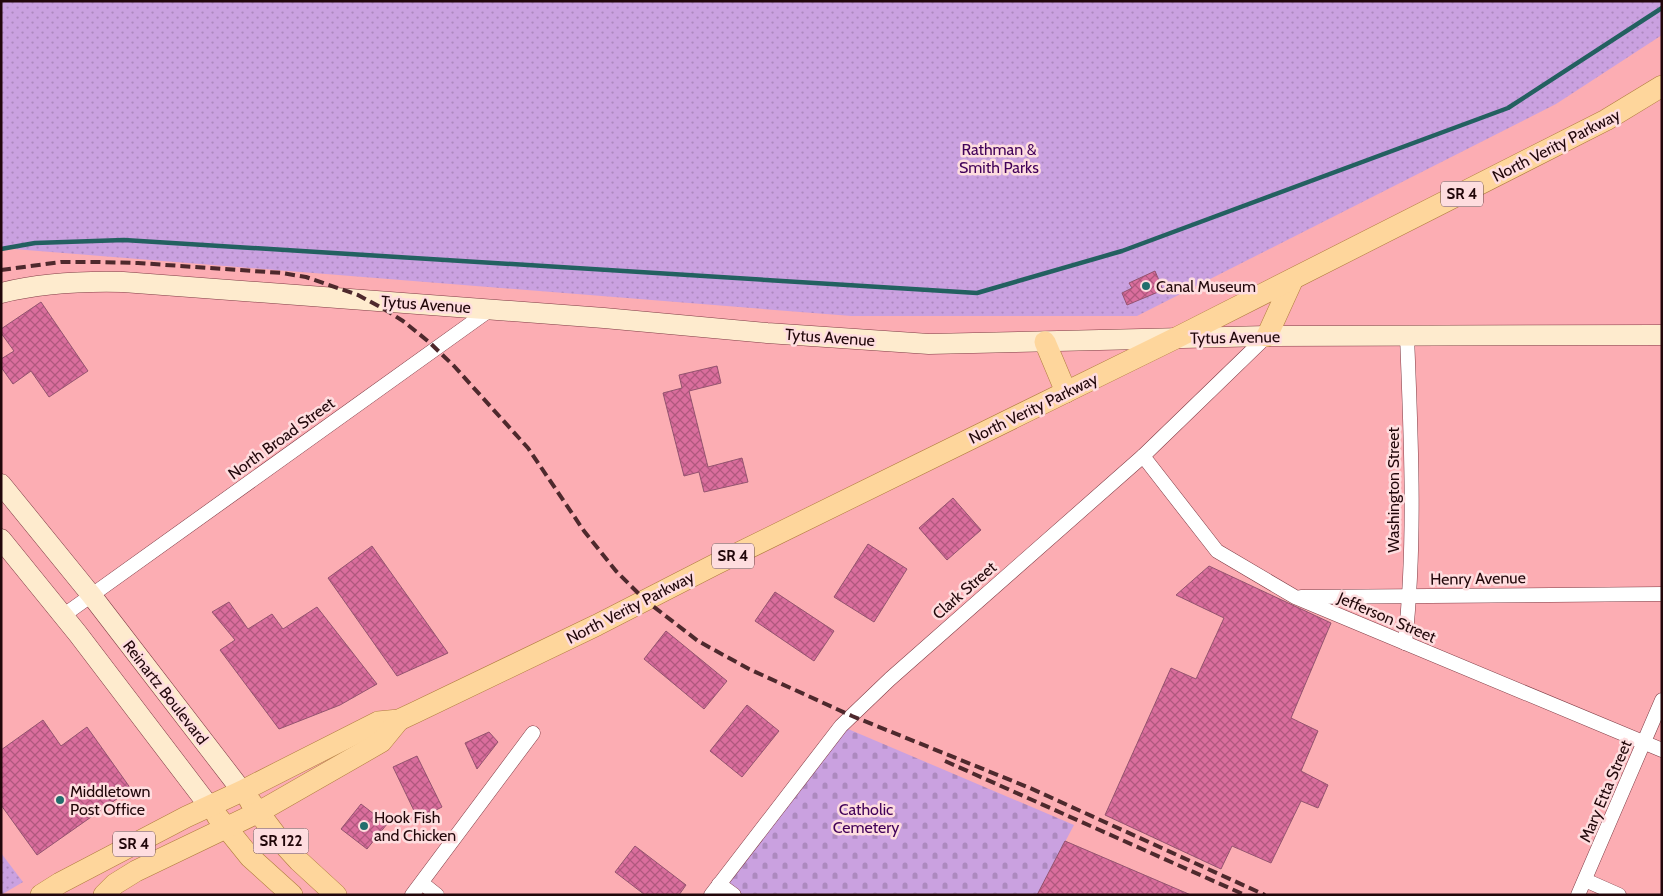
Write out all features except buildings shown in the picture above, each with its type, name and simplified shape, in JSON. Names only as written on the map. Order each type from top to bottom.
[{"type":"main road","name":"North Verity Parkway","points":[[242,791],[378,722],[399,720],[597,625],[724,560],[1176,338],[1606,120],[1662,86]]},
{"type":"main road","points":[[1267,336],[1293,279]]},
{"type":"main road","points":[[1045,342],[1066,392]]},
{"type":"main road","name":"North Verity Parkway","points":[[226,827],[259,812],[381,742],[399,720]]},
{"type":"main road","name":"SR 4","points":[[41,895],[60,883],[209,806],[242,791]]},
{"type":"main road","name":"Reinartz Boulevard","points":[[242,791],[278,838],[336,895]]},
{"type":"main road","name":"Reinartz Boulevard","points":[[209,806],[250,857],[292,895]]},
{"type":"main road","name":"SR 4","points":[[104,895],[115,884],[136,871],[226,827]]},
{"type":"street","name":"Tytus Avenue","points":[[1,293],[64,283],[92,281],[123,282],[929,344],[1267,336],[1662,334]]},
{"type":"street","name":"North Broad Street","points":[[64,615],[491,309]]},
{"type":"street","name":"Clark Street","points":[[715,889],[841,726],[897,673],[1143,456],[1267,336]]},
{"type":"street","name":"Washington Street","points":[[1405,643],[1410,596],[1412,455],[1408,336]]},
{"type":"street","name":"Jefferson Street","points":[[1143,456],[1217,551],[1295,597],[1662,750]]},
{"type":"street","name":"Reinartz Boulevard","points":[[1,484],[92,596],[242,791]]},
{"type":"street","name":"Reinartz Boulevard","points":[[1,539],[64,615],[209,806]]},
{"type":"street","name":"Henry Avenue","points":[[1295,597],[1662,594]]},
{"type":"street","name":"Mary Etta Street","points":[[1578,895],[1662,700]]},
{"type":"street","points":[[412,895],[533,733]]},
{"type":"street","points":[[1585,880],[1619,895]]},
{"type":"street","points":[[422,883],[437,895]]},
{"type":"street","points":[[715,889],[734,895]]},
{"type":"green space","name":"Rathman & Smith Parks","points":[[1,1],[1662,1],[1662,35],[1556,104],[1137,316],[851,316],[1,248]]},
{"type":"green space","name":"Catholic Cemetery","points":[[841,726],[1074,825],[1037,895],[734,895],[719,884]]},
{"type":"green space","points":[[1,853],[23,882],[1,895]]},
{"type":"waterway","points":[[1,249],[35,243],[124,240],[977,293],[1122,251],[1508,108],[1662,8]]},
{"type":"railway","points":[[1,270],[61,262],[100,262],[282,273],[306,277],[358,295],[403,321],[454,366],[528,448],[584,531],[616,571],[645,600],[698,641],[749,669],[852,716],[1030,788],[1265,895]]},
{"type":"railway","points":[[945,761],[1245,895]]},
{"type":"place","name":"Canal Museum","points":[[1146,286]]},
{"type":"place","name":"Middletown Post Office","points":[[60,800]]},
{"type":"place","name":"Hook Fish and Chicken","points":[[364,826]]}]
